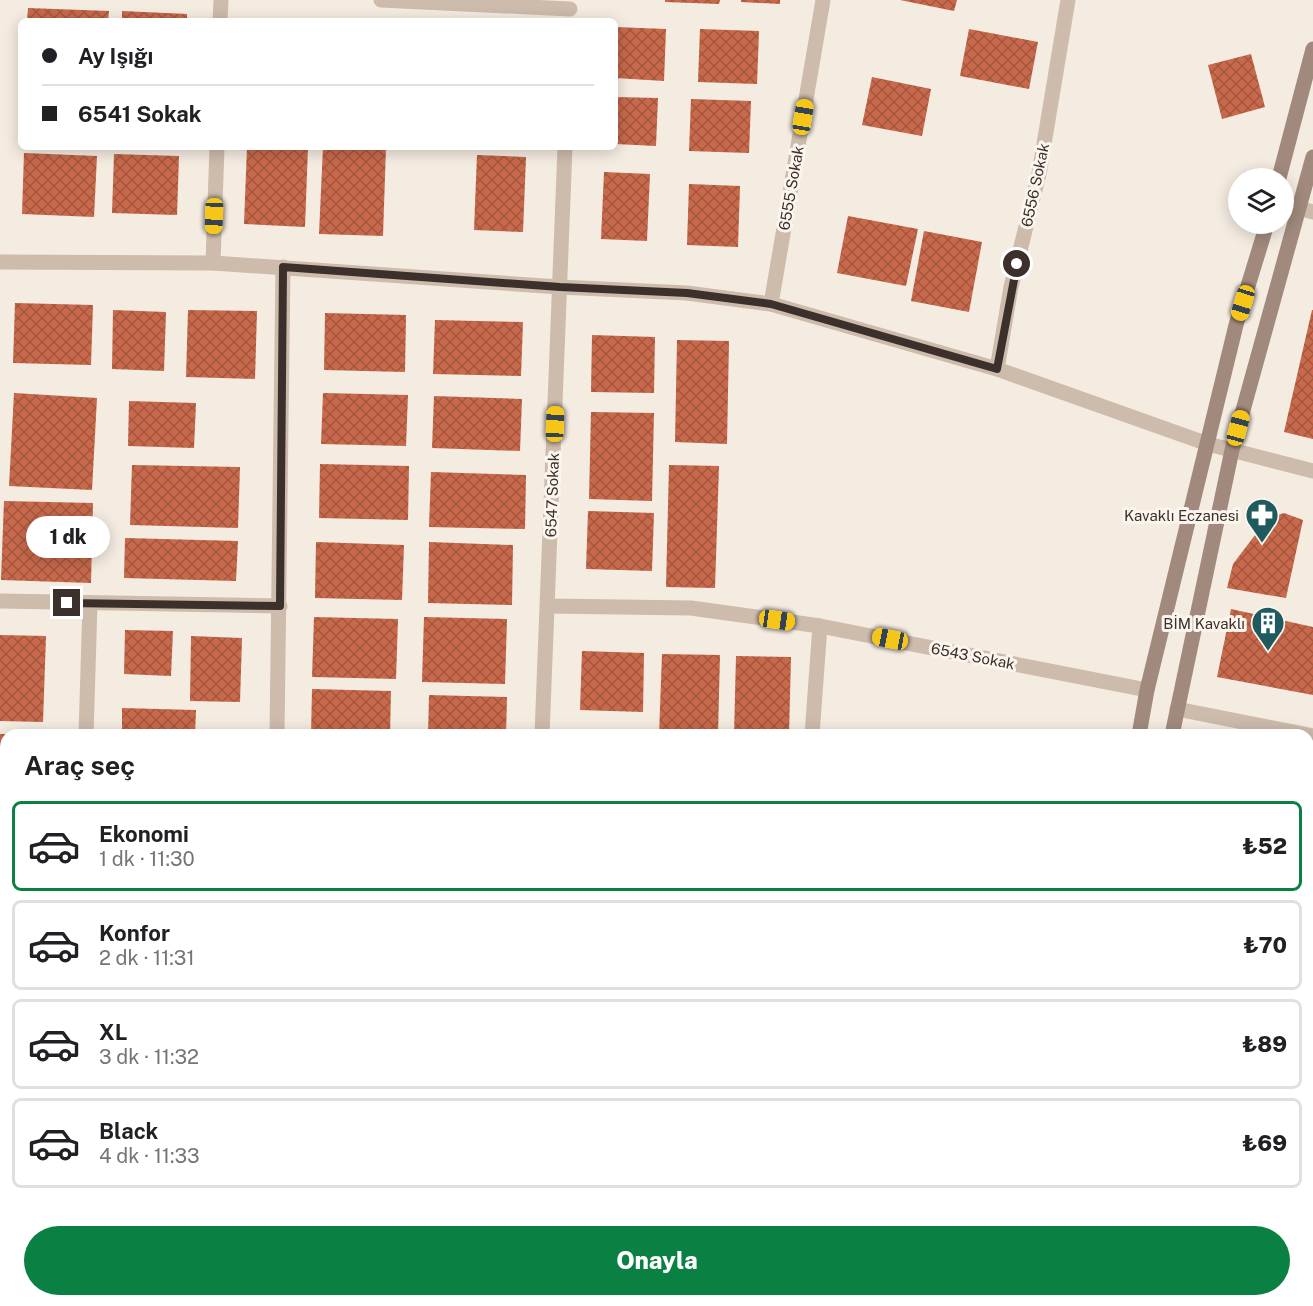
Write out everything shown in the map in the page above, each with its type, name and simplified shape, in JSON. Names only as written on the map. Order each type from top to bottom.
[{"type":"street","points":[[220,18],[221,0]]},
{"type":"street","points":[[381,0],[570,10]]},
{"type":"street","name":"6555 Sokak","points":[[771,304],[823,0]]},
{"type":"street","name":"6556 Sokak","points":[[997,369],[1011,287],[1039,174],[1068,0]]},
{"type":"street","points":[[1282,168],[1313,49]]},
{"type":"street","points":[[213,262],[217,150]]},
{"type":"street","name":"6547 Sokak","points":[[542,729],[565,150]]},
{"type":"street","points":[[1173,729],[1232,450],[1306,210],[1313,157]]},
{"type":"street","points":[[1140,729],[1147,690],[1236,325],[1264,234]]},
{"type":"street","points":[[0,262],[213,262],[560,287],[687,293],[771,304],[997,369],[1208,444],[1313,471]]},
{"type":"street","points":[[277,729],[283,267]]},
{"type":"street","points":[[0,601],[280,606]]},
{"type":"street","points":[[86,729],[90,604]]},
{"type":"street","name":"6543 Sokak","points":[[548,606],[691,608],[820,626],[1147,690]]},
{"type":"street","points":[[812,729],[820,626]]},
{"type":"street","points":[[1177,709],[1278,729]]},
{"type":"building","points":[[665,0],[720,0],[719,4],[665,2]]},
{"type":"building","points":[[741,0],[780,0],[780,4],[741,2]]},
{"type":"building","points":[[900,0],[957,0],[954,11]]},
{"type":"building","points":[[28,8],[109,11],[108,18],[27,18]]},
{"type":"building","points":[[122,11],[187,14],[187,18],[122,18]]},
{"type":"building","points":[[618,27],[666,29],[664,81],[618,78]]},
{"type":"building","points":[[700,29],[759,31],[757,84],[698,82]]},
{"type":"building","points":[[969,29],[1038,42],[1029,89],[960,76]]},
{"type":"building","points":[[1251,54],[1265,107],[1222,119],[1208,65]]},
{"type":"building","points":[[872,77],[931,89],[922,136],[862,125]]},
{"type":"building","points":[[618,97],[658,98],[656,146],[618,144]]},
{"type":"building","points":[[691,99],[751,101],[749,153],[689,151]]},
{"type":"building","points":[[247,150],[308,150],[305,227],[244,224]]},
{"type":"building","points":[[323,150],[386,150],[383,236],[319,234]]},
{"type":"building","points":[[24,153],[97,156],[94,217],[22,214]]},
{"type":"building","points":[[114,154],[179,156],[177,215],[112,213]]},
{"type":"building","points":[[477,155],[526,157],[523,232],[474,230]]},
{"type":"building","points":[[604,172],[650,174],[647,241],[601,239]]},
{"type":"building","points":[[689,184],[740,186],[738,247],[687,245]]},
{"type":"building","points":[[848,216],[918,229],[906,286],[837,273]]},
{"type":"building","points":[[924,231],[982,242],[969,312],[911,301]]},
{"type":"building","points":[[15,303],[93,305],[91,365],[13,363]]},
{"type":"building","points":[[113,310],[166,312],[164,371],[112,369]]},
{"type":"building","points":[[188,310],[257,311],[255,379],[186,377]]},
{"type":"building","points":[[1313,310],[1313,439],[1284,432]]},
{"type":"building","points":[[325,313],[406,315],[405,372],[324,370]]},
{"type":"building","points":[[435,320],[523,322],[521,376],[433,374]]},
{"type":"building","points":[[592,335],[655,337],[654,393],[591,392]]},
{"type":"building","points":[[677,340],[729,341],[727,444],[675,442]]},
{"type":"building","points":[[14,393],[97,398],[92,490],[9,486]]},
{"type":"building","points":[[323,393],[408,395],[406,446],[321,444]]},
{"type":"building","points":[[434,396],[522,399],[520,451],[432,448]]},
{"type":"building","points":[[129,401],[196,403],[194,448],[128,446]]},
{"type":"building","points":[[591,412],[654,413],[652,501],[589,499]]},
{"type":"building","points":[[320,464],[409,466],[408,520],[319,518]]},
{"type":"building","points":[[132,465],[240,467],[238,528],[130,525]]},
{"type":"building","points":[[669,465],[719,466],[715,588],[666,587]]},
{"type":"building","points":[[431,472],[526,475],[525,529],[429,527]]},
{"type":"building","points":[[4,501],[93,503],[91,583],[1,580]]},
{"type":"building","points":[[588,511],[654,513],[652,571],[586,569]]},
{"type":"building","points":[[1284,513],[1303,520],[1286,598],[1227,588],[1233,564],[1268,518]]},
{"type":"building","points":[[125,538],[238,541],[236,581],[124,578]]},
{"type":"building","points":[[316,542],[404,545],[402,600],[315,598]]},
{"type":"building","points":[[429,542],[513,545],[512,605],[428,603]]},
{"type":"building","name":"BİM Kavaklı","points":[[1231,609],[1313,627],[1313,695],[1217,677]]},
{"type":"building","points":[[314,617],[398,619],[396,679],[312,677]]},
{"type":"building","points":[[424,617],[507,619],[505,684],[422,682]]},
{"type":"building","points":[[125,630],[173,631],[171,676],[124,674]]},
{"type":"building","points":[[0,635],[46,636],[43,722],[0,721]]},
{"type":"building","points":[[191,636],[242,638],[240,702],[190,701]]},
{"type":"building","points":[[582,651],[644,653],[643,712],[580,710]]},
{"type":"building","points":[[662,654],[720,655],[718,729],[659,729]]},
{"type":"building","points":[[736,656],[791,657],[789,729],[734,729]]},
{"type":"building","points":[[312,689],[391,691],[390,729],[311,729]]},
{"type":"building","points":[[429,695],[507,697],[506,729],[428,729]]},
{"type":"building","points":[[122,708],[196,710],[195,729],[122,729]]},
{"type":"place","name":"Kavaklı Eczanesi","points":[[1262,544]]},
{"type":"place","name":"BİM Kavaklı","points":[[1268,652]]},
{"type":"route","points":[[67,603],[280,606],[283,267],[560,287],[687,293],[771,304],[997,369],[1017,264]]}]
